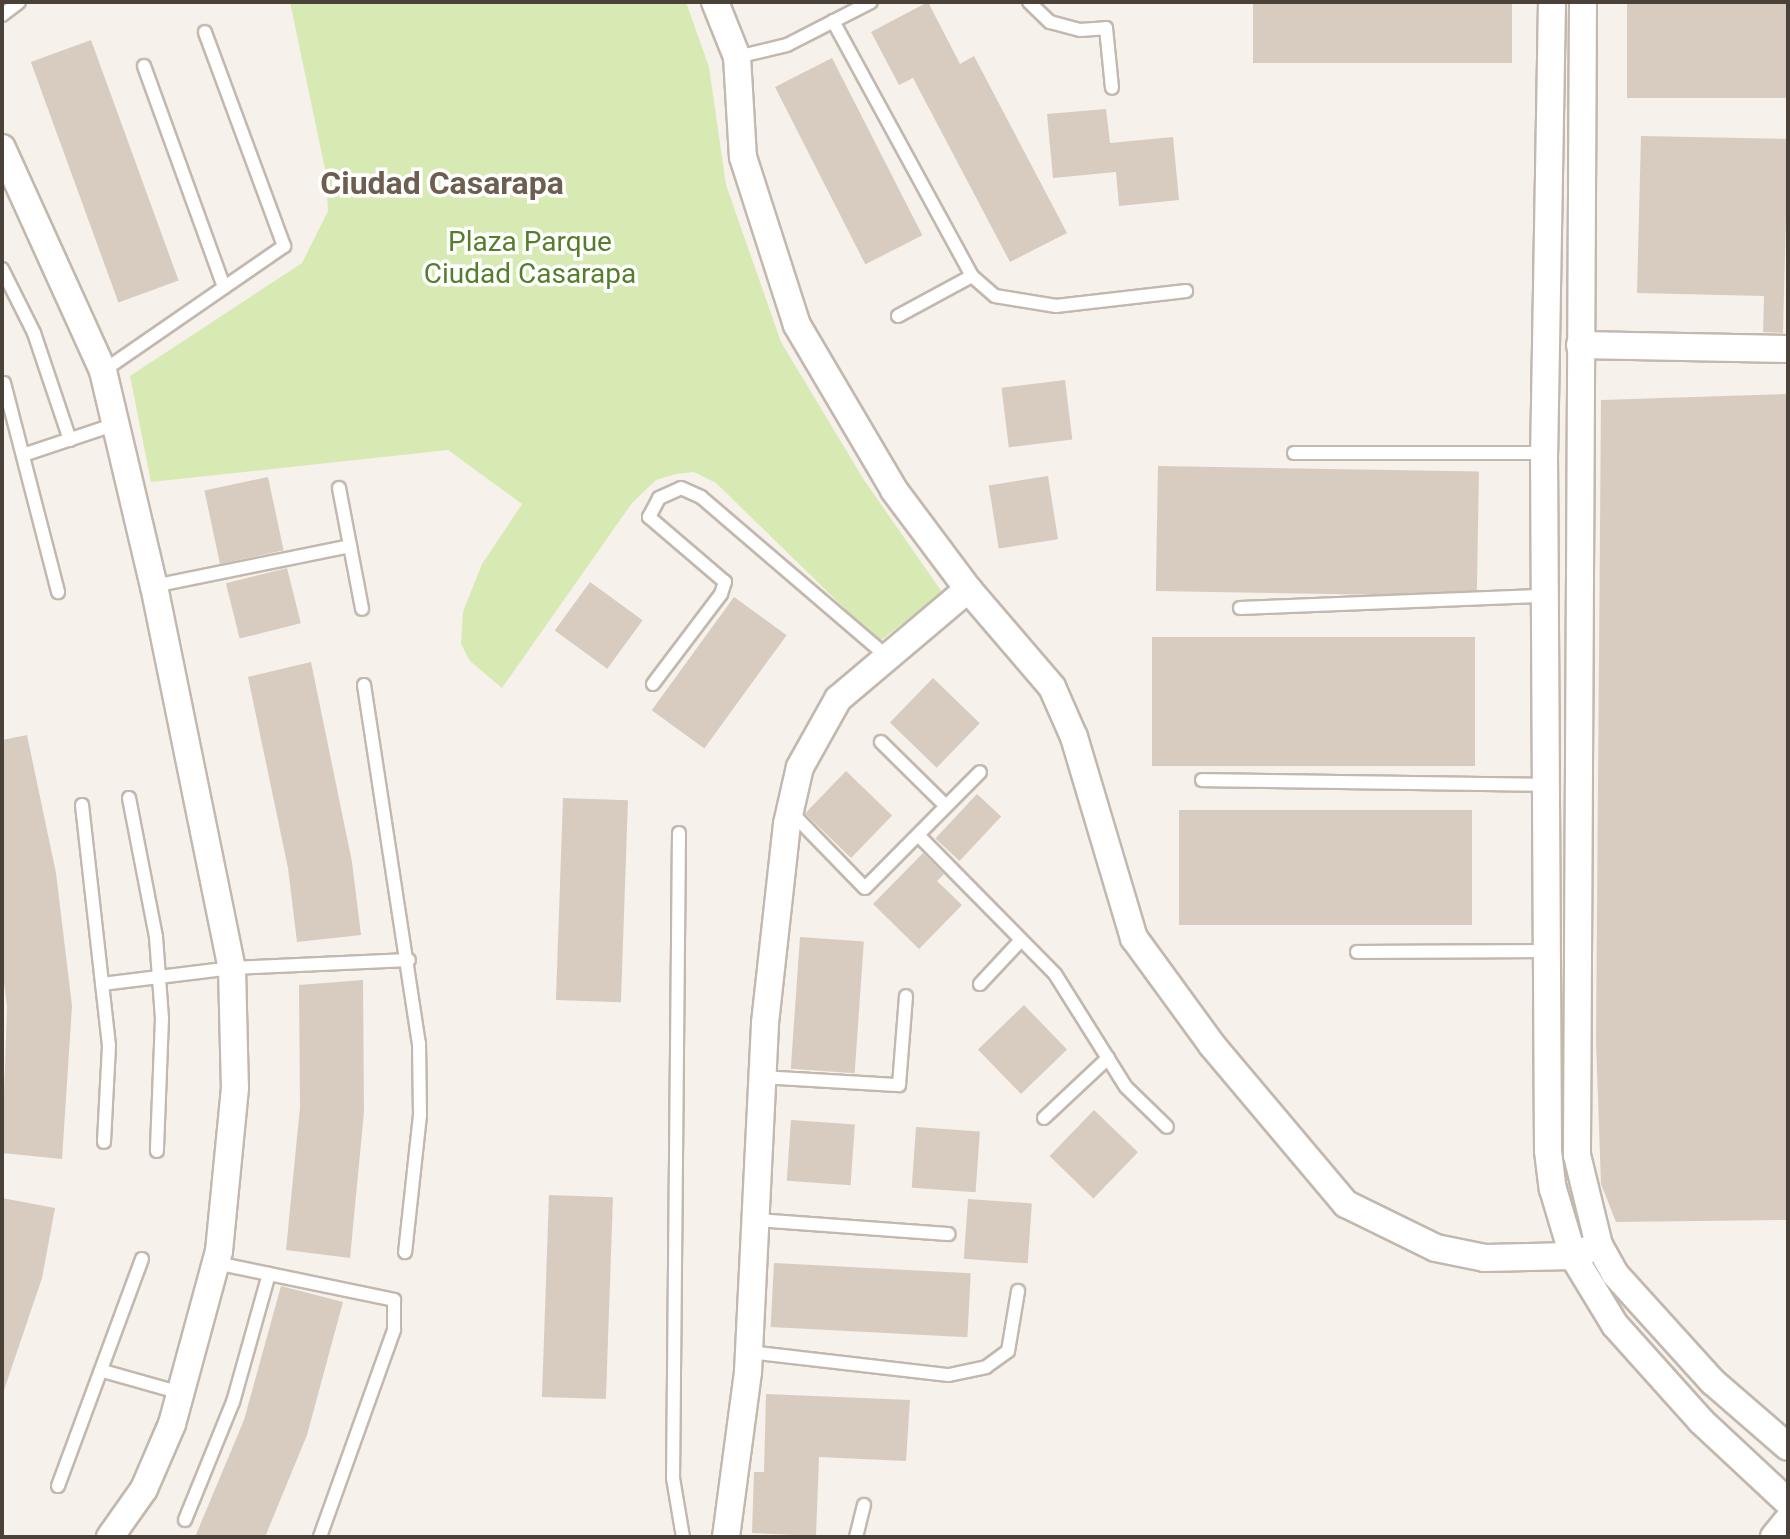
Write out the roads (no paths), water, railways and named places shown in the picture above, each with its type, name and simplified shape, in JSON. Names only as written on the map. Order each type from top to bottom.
[{"type":"street","points":[[715,2],[737,57],[743,157],[797,325],[894,490],[968,589],[1052,687],[1074,737],[1134,938],[1212,1045],[1346,1204],[1436,1248],[1485,1258],[1573,1256],[1599,1245]]},
{"type":"street","points":[[1552,2],[1544,453],[1548,596],[1548,1151],[1573,1256],[1615,1325],[1653,1370],[1788,1502]]},
{"type":"street","points":[[1583,2],[1577,1155],[1599,1245],[1615,1274],[1663,1332],[1788,1447]]},
{"type":"street","points":[[2,148],[103,371],[154,586],[232,968],[235,1088],[216,1263],[181,1393],[144,1489],[110,1537]]},
{"type":"street","points":[[1580,345],[1788,349]]},
{"type":"street","points":[[726,1537],[749,1352],[763,1077],[790,811],[800,767],[819,727],[838,699],[968,589]]},
{"type":"lane","points":[[2,15],[19,2]]},
{"type":"lane","points":[[737,57],[787,45],[871,2]]},
{"type":"lane","points":[[1029,2],[1050,22],[1080,30],[1106,28],[1112,88]]},
{"type":"lane","points":[[833,21],[972,276],[995,296],[1056,306],[1186,291]]},
{"type":"lane","points":[[103,371],[284,246],[205,32]]},
{"type":"lane","points":[[144,66],[224,287]]},
{"type":"lane","points":[[2,269],[34,333],[70,440]]},
{"type":"lane","points":[[898,316],[972,276]]},
{"type":"lane","points":[[4,383],[58,592]]},
{"type":"lane","points":[[23,455],[116,424]]},
{"type":"lane","points":[[1294,453],[1544,453]]},
{"type":"lane","points":[[339,488],[362,609]]},
{"type":"lane","points":[[653,684],[721,594],[725,582],[649,517],[659,498],[681,488],[701,497],[888,657]]},
{"type":"lane","points":[[154,586],[350,546]]},
{"type":"lane","points":[[1240,608],[1548,596]]},
{"type":"lane","points":[[364,685],[409,960],[419,1043],[420,1115],[405,1252]]},
{"type":"lane","points":[[881,742],[946,806]]},
{"type":"lane","points":[[790,811],[865,888],[980,772]]},
{"type":"lane","points":[[1202,780],[1549,785]]},
{"type":"lane","points":[[129,798],[159,977],[162,1032],[157,1151]]},
{"type":"lane","points":[[82,805],[109,1046],[104,1142]]},
{"type":"lane","points":[[679,833],[672,1385],[673,1478],[683,1537]]},
{"type":"lane","points":[[918,835],[1055,974],[1126,1087],[1167,1127]]},
{"type":"lane","points":[[980,984],[1021,940]]},
{"type":"lane","points":[[1357,952],[1547,951]]},
{"type":"lane","points":[[102,984],[232,968],[409,960]]},
{"type":"lane","points":[[763,1077],[899,1085],[906,996]]},
{"type":"lane","points":[[1044,1118],[1108,1058]]},
{"type":"lane","points":[[756,1220],[948,1234]]},
{"type":"lane","points":[[58,1486],[142,1259]]},
{"type":"lane","points":[[216,1263],[394,1300],[394,1330],[320,1537]]},
{"type":"lane","points":[[185,1520],[233,1402],[269,1274]]},
{"type":"lane","points":[[749,1352],[949,1375],[986,1367],[1008,1351],[1018,1291]]},
{"type":"lane","points":[[103,1371],[181,1393]]},
{"type":"lane","points":[[856,1537],[864,1505]]},
{"type":"district","name":"Ciudad Casarapa","points":[[442,183]]},
{"type":"park label","name":"Plaza Parque Ciudad Casarapa","points":[[530,258]]}]
